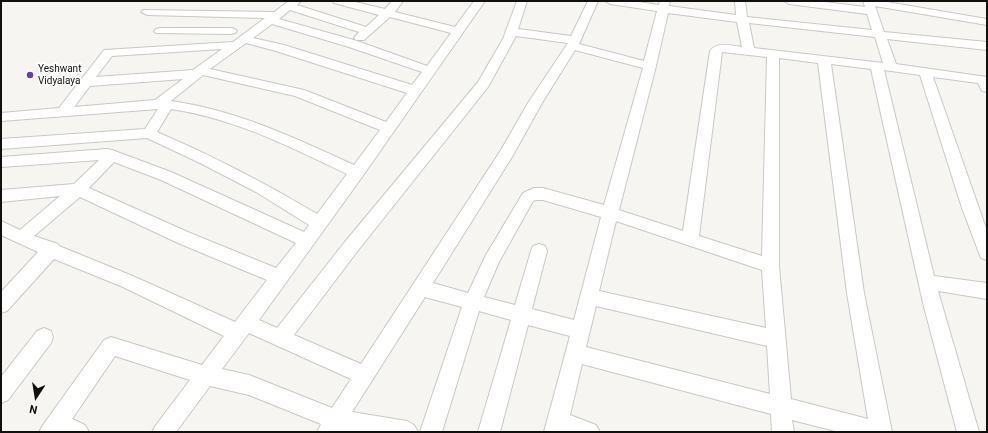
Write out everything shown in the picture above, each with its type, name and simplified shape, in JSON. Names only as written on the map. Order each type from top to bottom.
[{"type":"street","points":[[175,49],[208,1]]},
{"type":"street","points":[[338,1],[458,31]]},
{"type":"street","points":[[354,44],[388,13],[398,1]]},
{"type":"street","points":[[163,432],[320,223],[480,1]]},
{"type":"street","points":[[281,338],[350,248],[483,84],[509,39],[522,1]]},
{"type":"street","points":[[332,426],[507,153],[535,103],[573,43],[593,1]]},
{"type":"street","points":[[610,1],[664,5],[693,13],[987,46]]},
{"type":"street","points":[[693,13],[695,1]]},
{"type":"street","points":[[740,1],[742,19],[750,52]]},
{"type":"street","points":[[789,1],[869,5],[987,22]]},
{"type":"street","points":[[149,134],[162,105],[198,73],[292,4],[367,31]]},
{"type":"street","points":[[589,432],[556,427],[588,296],[650,66],[664,5]]},
{"type":"street","points":[[869,5],[879,34],[927,282],[968,432]]},
{"type":"street","points":[[147,12],[273,17],[430,71]]},
{"type":"street","points":[[160,31],[231,31]]},
{"type":"street","points":[[511,32],[573,43],[650,66]]},
{"type":"street","points":[[64,111],[108,53],[175,49],[240,42],[287,50],[416,91]]},
{"type":"street","points":[[690,239],[716,51],[719,48],[884,66],[986,83]]},
{"type":"street","points":[[773,54],[770,266],[783,432]]},
{"type":"street","points":[[574,353],[880,432],[870,382],[849,246],[836,138],[824,59]]},
{"type":"street","points":[[925,72],[970,208],[987,253]]},
{"type":"street","points":[[86,82],[198,73],[299,93],[389,128]]},
{"type":"street","points":[[1,117],[64,111],[162,105],[188,106],[250,124],[356,173]]},
{"type":"street","points":[[1,144],[140,132],[149,134],[205,159],[261,188],[320,223]]},
{"type":"street","points":[[1,162],[107,154],[112,155],[166,176],[307,240]]},
{"type":"street","points":[[21,238],[78,190],[112,155]]},
{"type":"street","points":[[1,196],[78,190],[184,238],[279,277]]},
{"type":"street","points":[[431,432],[473,302],[492,260],[528,197],[534,194],[543,194],[610,213],[770,266]]},
{"type":"street","points":[[1,227],[21,238],[242,328],[281,338],[364,375]]},
{"type":"street","points":[[2,303],[52,250]]},
{"type":"street","points":[[489,432],[539,251]]},
{"type":"street","points":[[927,282],[987,291]]},
{"type":"street","points":[[421,288],[580,330]]},
{"type":"street","points":[[588,296],[776,339]]},
{"type":"street","points":[[1,393],[44,337]]},
{"type":"street","points":[[78,432],[53,428],[111,346],[205,376],[249,385],[332,426],[407,432]]},
{"type":"place","name":"Yeshwant Vidyalaya","points":[[30,75]]}]
